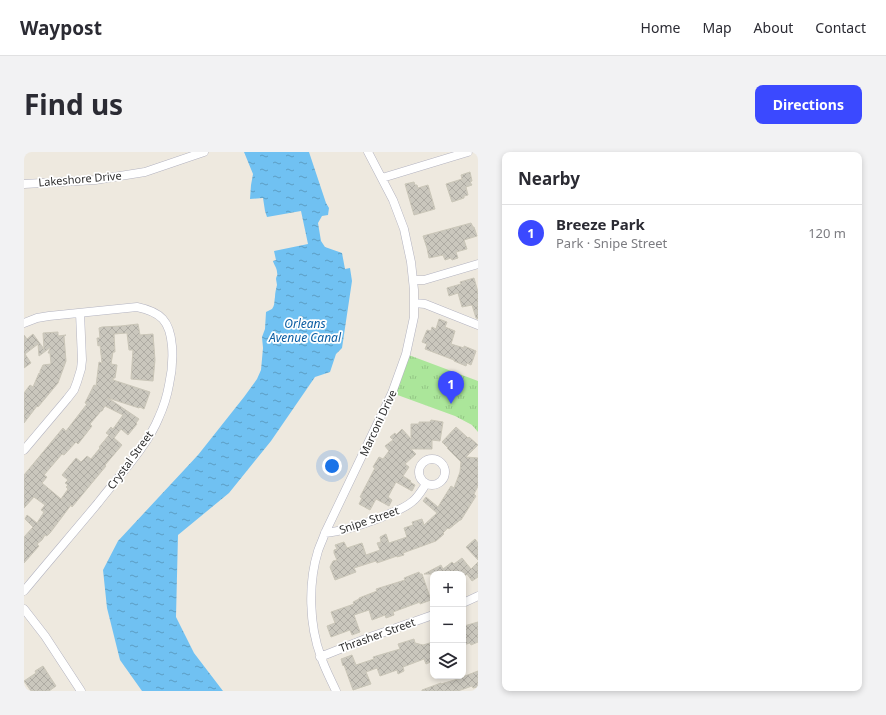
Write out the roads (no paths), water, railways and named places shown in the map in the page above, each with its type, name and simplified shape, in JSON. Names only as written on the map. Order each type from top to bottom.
[{"type":"street","name":"Lakeshore Drive","points":[[24,184],[95,180],[145,172],[204,152]]},
{"type":"street","name":"Marconi Drive","points":[[336,691],[320,656],[314,633],[311,600],[313,570],[318,550],[325,533],[392,393],[406,354],[414,317],[413,280],[410,252],[404,229],[397,210],[368,152]]},
{"type":"street","points":[[382,178],[468,152]]},
{"type":"street","points":[[413,280],[424,280],[478,264]]},
{"type":"street","points":[[414,303],[425,304],[478,325]]},
{"type":"street","name":"Crystal Street","points":[[24,323],[37,318],[49,316],[137,307],[147,309],[156,313],[163,319],[170,331],[173,356],[171,376],[166,397],[159,418],[147,440],[128,466],[24,591]]},
{"type":"street","points":[[24,450],[74,390],[81,369],[82,360],[80,313]]},
{"type":"street","name":"Snipe Street","points":[[325,533],[338,532],[403,508],[414,501],[426,484]]},
{"type":"street","points":[[466,602],[478,596]]},
{"type":"street","points":[[24,609],[45,636],[80,691]]},
{"type":"street","name":"Thrasher Street","points":[[320,656],[430,616]]},
{"type":"water","name":"Orleans Avenue Canal","points":[[244,152],[309,152],[329,208],[328,215],[322,216],[318,223],[321,241],[325,247],[342,253],[345,269],[350,268],[352,281],[342,348],[336,354],[330,372],[315,377],[271,441],[229,493],[178,535],[176,617],[194,653],[223,691],[142,691],[120,660],[107,608],[103,570],[118,541],[198,455],[257,379],[261,370],[263,348],[262,337],[265,329],[266,312],[274,306],[277,285],[277,271],[273,261],[276,260],[274,251],[308,244],[301,211],[267,217],[263,198],[250,199],[253,174]]},
{"type":"place","name":"Breeze Park","points":[[451,404]]}]
